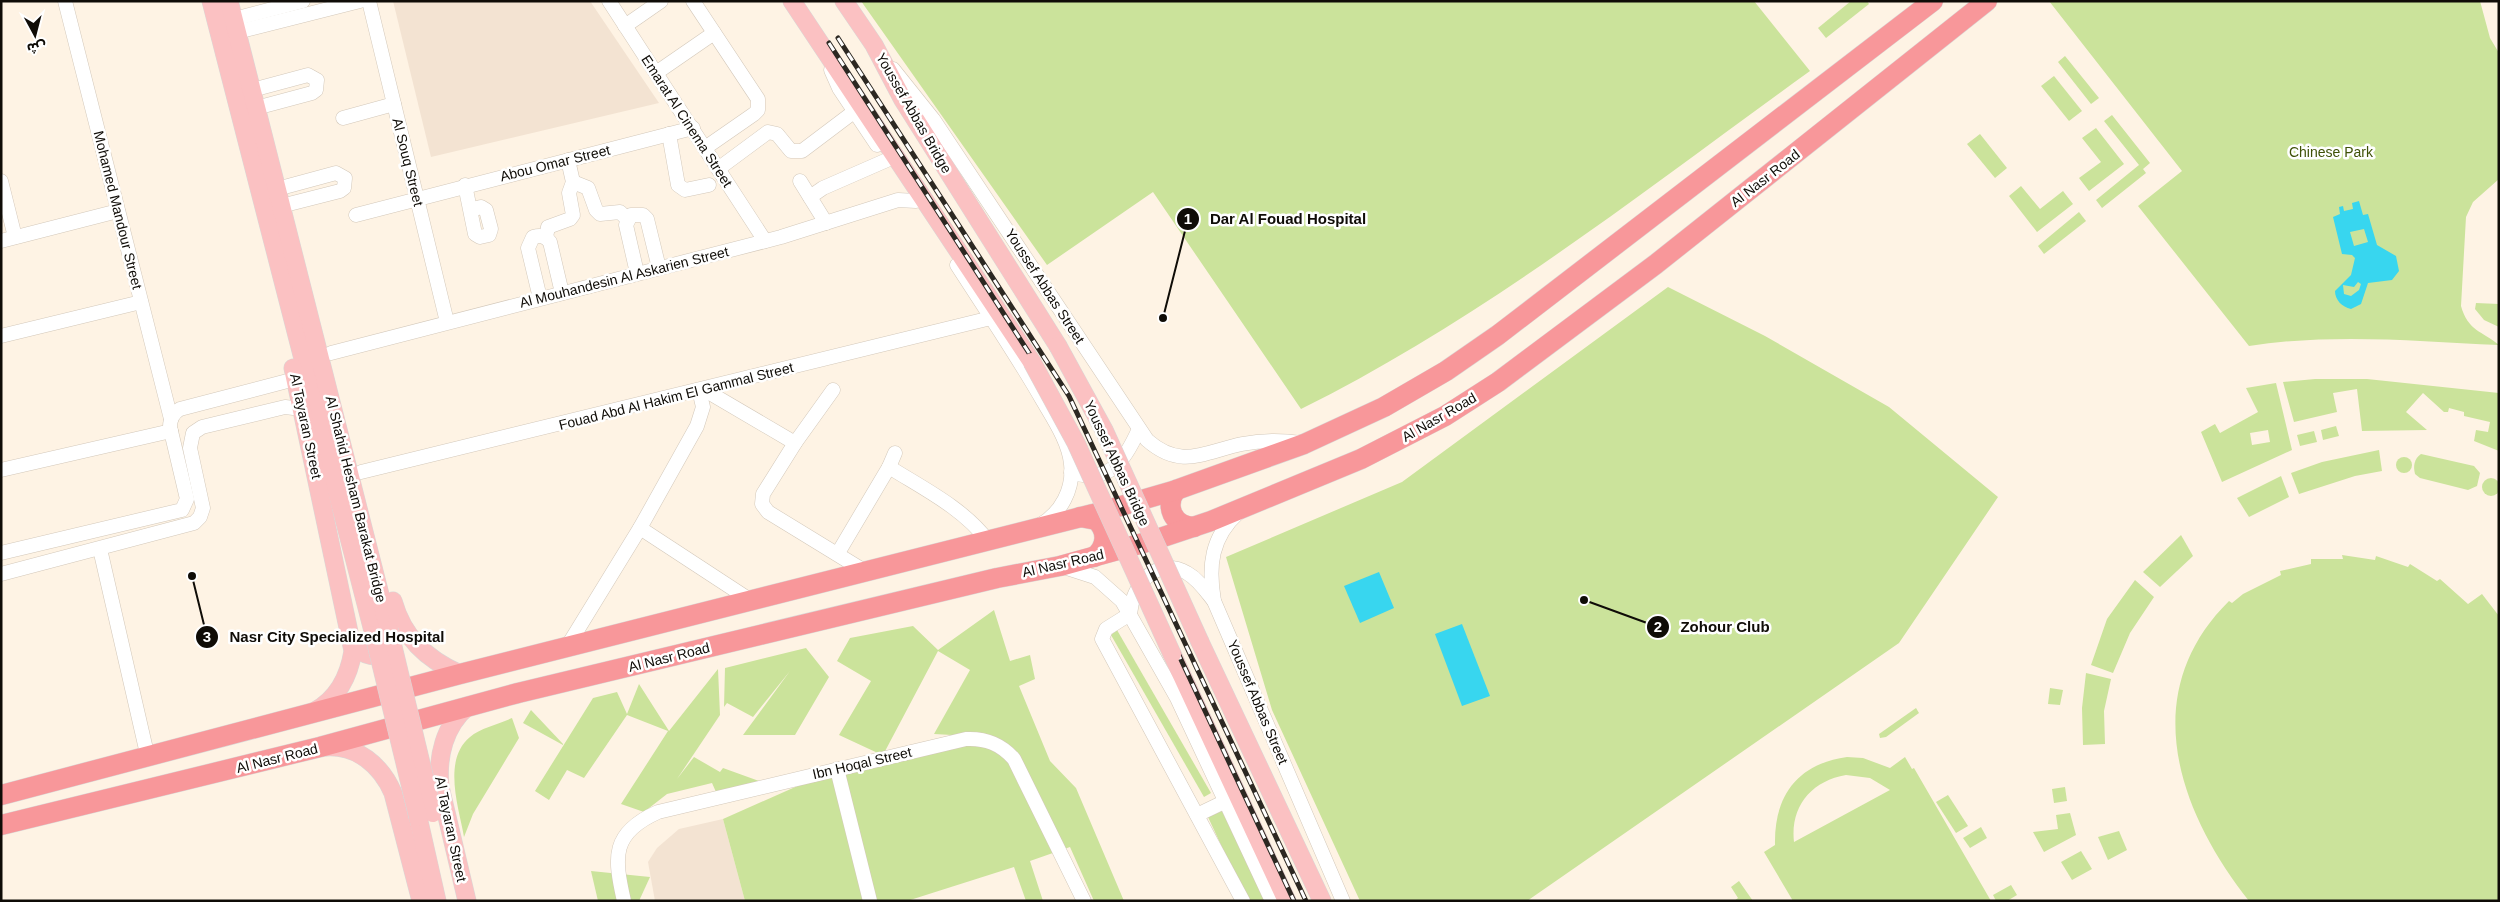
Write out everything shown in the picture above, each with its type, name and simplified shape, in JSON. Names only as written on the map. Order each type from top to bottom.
[{"type":"highway","points":[[1,795],[148,758],[460,674],[1080,517],[1176,490],[1304,444],[1384,407],[1475,353],[1933,1]]},
{"type":"highway","name":"Al Nasr Road","points":[[1,825],[320,747],[468,706],[997,578],[1060,566],[1194,527],[1246,507],[1389,445],[1445,416],[1498,382],[1656,264],[1987,1]]},
{"type":"highway","points":[[1176,490],[1171,499],[1172,515],[1179,523],[1194,527]]},
{"type":"highway","points":[[1080,517],[1096,520],[1105,534],[1104,544],[1094,557]]},
{"type":"highway","points":[[435,681],[428,688],[427,702],[432,710],[441,715]]},
{"type":"highway","points":[[344,706],[356,709],[363,718],[364,724],[359,737]]},
{"type":"main road","name":"Al Tayaran Street","points":[[210,1],[304,333]]},
{"type":"main road","name":"Al Tayaran Street","points":[[229,1],[277,188],[304,333],[293,364],[295,379],[294,408],[352,643],[350,668],[341,686],[326,703],[303,717]]},
{"type":"main road","points":[[792,1],[827,52]]},
{"type":"main road","name":"Youssef Abbas Street","points":[[844,1],[874,45]]},
{"type":"main road","name":"Youssef Abbas Bridge","points":[[874,45],[903,100],[1058,346],[1104,430],[1200,642],[1322,901]]},
{"type":"main road","name":"Youssef Abbas Bridge","points":[[827,52],[1032,362],[1081,452],[1172,654],[1288,901]]},
{"type":"main road","name":"Al Tayaran Street","points":[[304,333],[320,336],[331,353],[361,472],[387,628],[406,633],[429,657],[460,674]]},
{"type":"main road","name":"Al Shahid Hesham Barakat Bridge","points":[[304,333],[387,628],[426,815],[437,901]]},
{"type":"main road","points":[[352,643],[358,651],[367,655],[386,654],[394,648],[399,640],[400,630],[387,628]]},
{"type":"main road","name":"Al Tayaran Street","points":[[466,901],[438,772],[441,750],[449,730],[460,712],[468,706]]},
{"type":"main road","points":[[320,747],[339,748],[356,753],[372,762],[389,784],[421,901]]},
{"type":"main road","points":[[389,784],[395,766],[412,758],[430,762],[438,772]]},
{"type":"main road","name":"Al Shahid Hesham Barakat Bridge","points":[[426,815],[455,901]]},
{"type":"street","name":"Mohamed Mandour Street","points":[[1,553],[182,510],[187,499],[141,302],[65,1]]},
{"type":"street","points":[[235,26],[303,1]]},
{"type":"street","points":[[235,26],[360,1]]},
{"type":"street","name":"Al Souq Street","points":[[369,1],[447,322]]},
{"type":"street","name":"Emarat Al Cinema Street","points":[[609,1],[765,241]]},
{"type":"street","points":[[625,26],[661,1]]},
{"type":"street","points":[[693,1],[758,98],[759,104],[754,114],[705,148]]},
{"type":"street","points":[[656,73],[714,33]]},
{"type":"street","name":"Youssef Abbas Street","points":[[874,45],[933,119],[1139,429],[1156,448],[1180,458],[1202,455],[1254,442],[1279,441],[1304,444]]},
{"type":"street","points":[[827,52],[834,79],[992,318],[1053,418],[1069,454],[1071,472],[1068,492],[1058,510],[1043,523],[1025,531]]},
{"type":"street","points":[[252,90],[308,75],[317,80],[318,85],[312,94],[256,108]]},
{"type":"street","points":[[343,118],[394,104]]},
{"type":"street","points":[[718,169],[768,132],[777,134],[791,151],[802,151],[855,111]]},
{"type":"street","name":"Abou Omar Street","points":[[356,215],[417,197],[693,128]]},
{"type":"street","points":[[669,134],[678,185],[685,190],[709,185]]},
{"type":"street","points":[[562,293],[550,242],[546,237],[548,227],[570,219],[573,215],[570,193],[573,182],[568,160]]},
{"type":"street","points":[[810,197],[823,188],[887,160]]},
{"type":"street","points":[[277,188],[336,173],[345,178],[346,183],[340,191],[281,206]]},
{"type":"street","points":[[1,181],[15,237]]},
{"type":"street","points":[[800,181],[826,223]]},
{"type":"street","points":[[573,182],[588,188],[596,210],[600,214],[620,212],[627,219]]},
{"type":"street","points":[[465,185],[471,210]]},
{"type":"street","name":"Al Mouhandesin Al Askarien Street","points":[[331,353],[765,241],[898,200],[916,201]]},
{"type":"street","points":[[1,241],[118,211]]},
{"type":"street","points":[[637,273],[626,225],[627,219],[631,214],[637,213],[647,219],[658,268]]},
{"type":"street","points":[[540,298],[528,248],[533,237],[546,237]]},
{"type":"street","points":[[1,336],[141,302]]},
{"type":"street","name":"Fouad Abd Al Hakim El Gammal Street","points":[[361,472],[992,318]]},
{"type":"street","points":[[1,470],[171,425],[180,409],[295,379]]},
{"type":"street","points":[[1,574],[194,523],[200,517],[202,508],[190,448],[193,433],[202,427],[294,408],[278,384]]},
{"type":"street","points":[[701,389],[795,443]]},
{"type":"street","points":[[566,647],[640,528],[701,417],[703,407],[701,389]]},
{"type":"street","points":[[833,390],[795,443],[762,494],[762,504],[768,512],[838,553],[866,572]]},
{"type":"street","points":[[1071,472],[1088,476],[1112,470],[1124,459],[1139,429]]},
{"type":"street","points":[[838,553],[890,467],[895,453]]},
{"type":"street","points":[[890,467],[962,514],[976,525],[988,541]]},
{"type":"street","name":"Youssef Abbas Street","points":[[1246,507],[1224,528],[1215,546],[1210,576],[1214,601],[1343,901]]},
{"type":"street","points":[[640,528],[750,600]]},
{"type":"street","points":[[100,549],[148,758]]},
{"type":"street","points":[[1060,566],[1078,570],[1095,577],[1122,601],[1177,698],[1272,901]]},
{"type":"street","points":[[1130,614],[1131,600],[1137,586],[1148,575],[1162,570],[1185,572],[1193,577],[1214,601]]},
{"type":"street","points":[[1130,614],[1106,629],[1102,638],[1243,901]]},
{"type":"street","name":"Ibn Hoqal Street","points":[[624,901],[617,872],[618,848],[623,838],[644,818],[658,812],[837,769],[966,740],[980,739],[1005,749],[1014,759],[1084,901]]},
{"type":"street","points":[[837,769],[870,901]]},
{"type":"street","points":[[1197,814],[1226,801]]},
{"type":"shaded area","points":[[393,1],[590,1],[659,103],[431,157]]},
{"type":"shaded area","points":[[723,819],[745,901],[655,901],[648,862],[657,848],[679,829]]},
{"type":"green space","points":[[861,1],[1754,1],[1810,71],[1625,206],[1499,293],[1435,335],[1301,409],[1153,192],[1047,265]]},
{"type":"green space","points":[[1851,1],[1867,1],[1869,4],[1826,38],[1818,28]]},
{"type":"green space","name":"Chinese Park","points":[[2049,1],[2480,1],[2490,38],[2499,53],[2499,179],[2473,202],[2466,217],[2461,306],[2467,321],[2476,330],[2499,345],[2342,339],[2280,342],[2249,346],[2138,206],[2182,171]]},
{"type":"green space","points":[[2065,56],[2099,98],[2091,104],[2058,62]]},
{"type":"green space","points":[[2054,76],[2082,111],[2069,121],[2041,86]]},
{"type":"green space","points":[[2112,115],[2150,163],[2143,169],[2146,173],[2102,208],[2096,200],[2139,165],[2104,121]]},
{"type":"green space","points":[[2096,128],[2124,164],[2089,191],[2079,178],[2101,162],[2082,138]]},
{"type":"green space","points":[[1980,134],[2007,168],[1995,178],[1967,144]]},
{"type":"green space","points":[[2021,186],[2040,209],[2063,191],[2073,204],[2037,232],[2009,196]]},
{"type":"green space","points":[[2079,212],[2086,221],[2044,254],[2038,246]]},
{"type":"green space","points":[[1668,287],[1765,336],[1889,407],[1998,497],[1899,643],[1527,901],[1360,901],[1272,710],[1226,557],[1402,482]]},
{"type":"green space","points":[[2476,303],[2499,304],[2499,327],[2484,320],[2475,309]]},
{"type":"green space","points":[[2315,379],[2367,379],[2499,393],[2499,451],[2474,441],[2476,430],[2488,432],[2490,422],[2464,416],[2464,412],[2449,408],[2448,412],[2444,412],[2423,393],[2406,412],[2427,430],[2362,431],[2357,389],[2333,393],[2337,412],[2294,422],[2283,382]]},
{"type":"green space","points":[[2276,383],[2292,450],[2222,482],[2201,432],[2215,424],[2220,433],[2258,412],[2246,388]],"holes":[[[2268,430],[2270,442],[2252,445],[2250,433]]]},
{"type":"green space","points":[[2336,426],[2339,436],[2323,440],[2321,430]]},
{"type":"green space","points":[[2314,431],[2317,442],[2300,446],[2297,435]]},
{"type":"green space","points":[[2379,450],[2382,471],[2355,476],[2299,494],[2291,473],[2322,462]]},
{"type":"green space","points":[[2421,454],[2474,466],[2480,473],[2477,486],[2468,490],[2420,478],[2415,474],[2414,465],[2415,460]]},
{"type":"green space","points":[[2404,457],[2412,465],[2404,473],[2396,465]]},
{"type":"green space","points":[[2281,476],[2289,497],[2249,517],[2237,498]]},
{"type":"green space","points":[[2491,478],[2497,481],[2500,487],[2497,493],[2491,496],[2485,493],[2482,487],[2485,481]]},
{"type":"green space","points":[[2181,535],[2193,556],[2160,587],[2143,572]]},
{"type":"green space","points":[[2342,555],[2375,560],[2376,556],[2408,567],[2410,564],[2437,581],[2440,579],[2468,604],[2482,594],[2499,616],[2499,901],[2249,901],[2224,866],[2203,829],[2187,791],[2178,752],[2176,713],[2183,674],[2200,637],[2229,601],[2232,603],[2243,594],[2281,575],[2280,571],[2311,564],[2311,559],[2343,559]]},
{"type":"green space","points":[[2135,580],[2154,597],[2130,633],[2113,673],[2091,665],[2107,619]]},
{"type":"green space","points":[[994,610],[1010,661],[1030,655],[1035,679],[1019,686],[1050,761],[1076,788],[1124,901],[1094,901],[1070,847],[1030,861],[1043,901],[1026,901],[1014,867],[907,901],[745,901],[723,819],[838,768],[882,755],[839,735],[871,681],[837,661],[850,638],[913,626],[938,650]],"holes":[[[938,651],[970,670],[934,734],[952,735],[883,755]]]},
{"type":"green space","points":[[1117,630],[1211,793],[1204,797],[1111,635]]},
{"type":"green space","points":[[806,648],[829,677],[795,735],[743,735],[790,671],[753,717],[727,703],[724,707],[725,668]]},
{"type":"green space","points":[[718,669],[720,715],[677,779],[694,757],[720,772],[723,768],[759,781],[716,792],[712,783],[667,794],[644,812],[621,804],[668,731],[627,715],[584,778],[567,770],[549,800],[535,791],[593,698],[617,692],[627,714],[639,684],[669,731]]},
{"type":"green space","points":[[2086,673],[2111,679],[2104,711],[2105,744],[2083,745],[2082,708]]},
{"type":"green space","points":[[2050,688],[2063,690],[2060,705],[2048,704]]},
{"type":"green space","points":[[1916,708],[1919,713],[1886,737],[1880,738],[1879,734]]},
{"type":"green space","points":[[531,710],[563,744],[563,745],[523,723]]},
{"type":"green space","points":[[512,718],[519,738],[473,814],[464,837],[456,799],[454,771],[461,747],[474,734]]},
{"type":"green space","points":[[1847,757],[1863,758],[1890,768],[1905,757],[1912,769],[1914,768],[1991,901],[1793,901],[1764,852],[1775,845],[1779,812],[1784,797],[1792,785],[1802,775],[1830,761]],"holes":[[[1846,775],[1870,778],[1890,790],[1794,842],[1794,829],[1799,807],[1813,790],[1823,783]]]},
{"type":"green space","points":[[2065,787],[2067,801],[2054,803],[2052,789]]},
{"type":"green space","points":[[1948,795],[1968,826],[1956,833],[1936,802]]},
{"type":"green space","points":[[1222,811],[1265,901],[1247,901],[1208,817]]},
{"type":"green space","points":[[2070,813],[2076,835],[2044,852],[2033,832],[2058,829],[2056,815]]},
{"type":"green space","points":[[1981,827],[1987,838],[1970,848],[1963,838]]},
{"type":"green space","points":[[2119,831],[2127,850],[2108,860],[2098,837]]},
{"type":"green space","points":[[2081,851],[2092,869],[2072,880],[2061,862]]},
{"type":"green space","points":[[591,871],[650,877],[639,901],[598,901]]},
{"type":"green space","points":[[1739,881],[1753,901],[1734,901],[1738,898],[1731,887]]},
{"type":"green space","points":[[2011,885],[2017,895],[2007,901],[1996,901],[1993,895]]},
{"type":"water","points":[[2359,201],[2363,215],[2368,214],[2377,245],[2396,256],[2399,271],[2392,280],[2368,283],[2361,304],[2351,309],[2340,303],[2335,291],[2351,275],[2355,258],[2352,255],[2342,254],[2333,217],[2340,214],[2339,207],[2343,206],[2344,211],[2353,209],[2352,203]],"holes":[[[2364,229],[2368,242],[2354,246],[2350,232]],[[2358,282],[2361,284],[2359,290],[2351,296],[2344,294],[2343,285],[2354,287]]]},
{"type":"water","points":[[1379,572],[1394,608],[1360,623],[1344,586]]},
{"type":"water","points":[[1462,624],[1490,696],[1462,706],[1435,634]]},
{"type":"railway","points":[[838,38],[1069,396],[1306,901]]},
{"type":"railway","points":[[829,43],[1060,401],[1294,901]]},
{"type":"place","name":"Dar Al Fouad Hospital","points":[[1163,318]]},
{"type":"place","name":"Nasr City Specialized Hospital","points":[[192,576]]},
{"type":"place","name":"Zohour Club","points":[[1584,600]]}]
